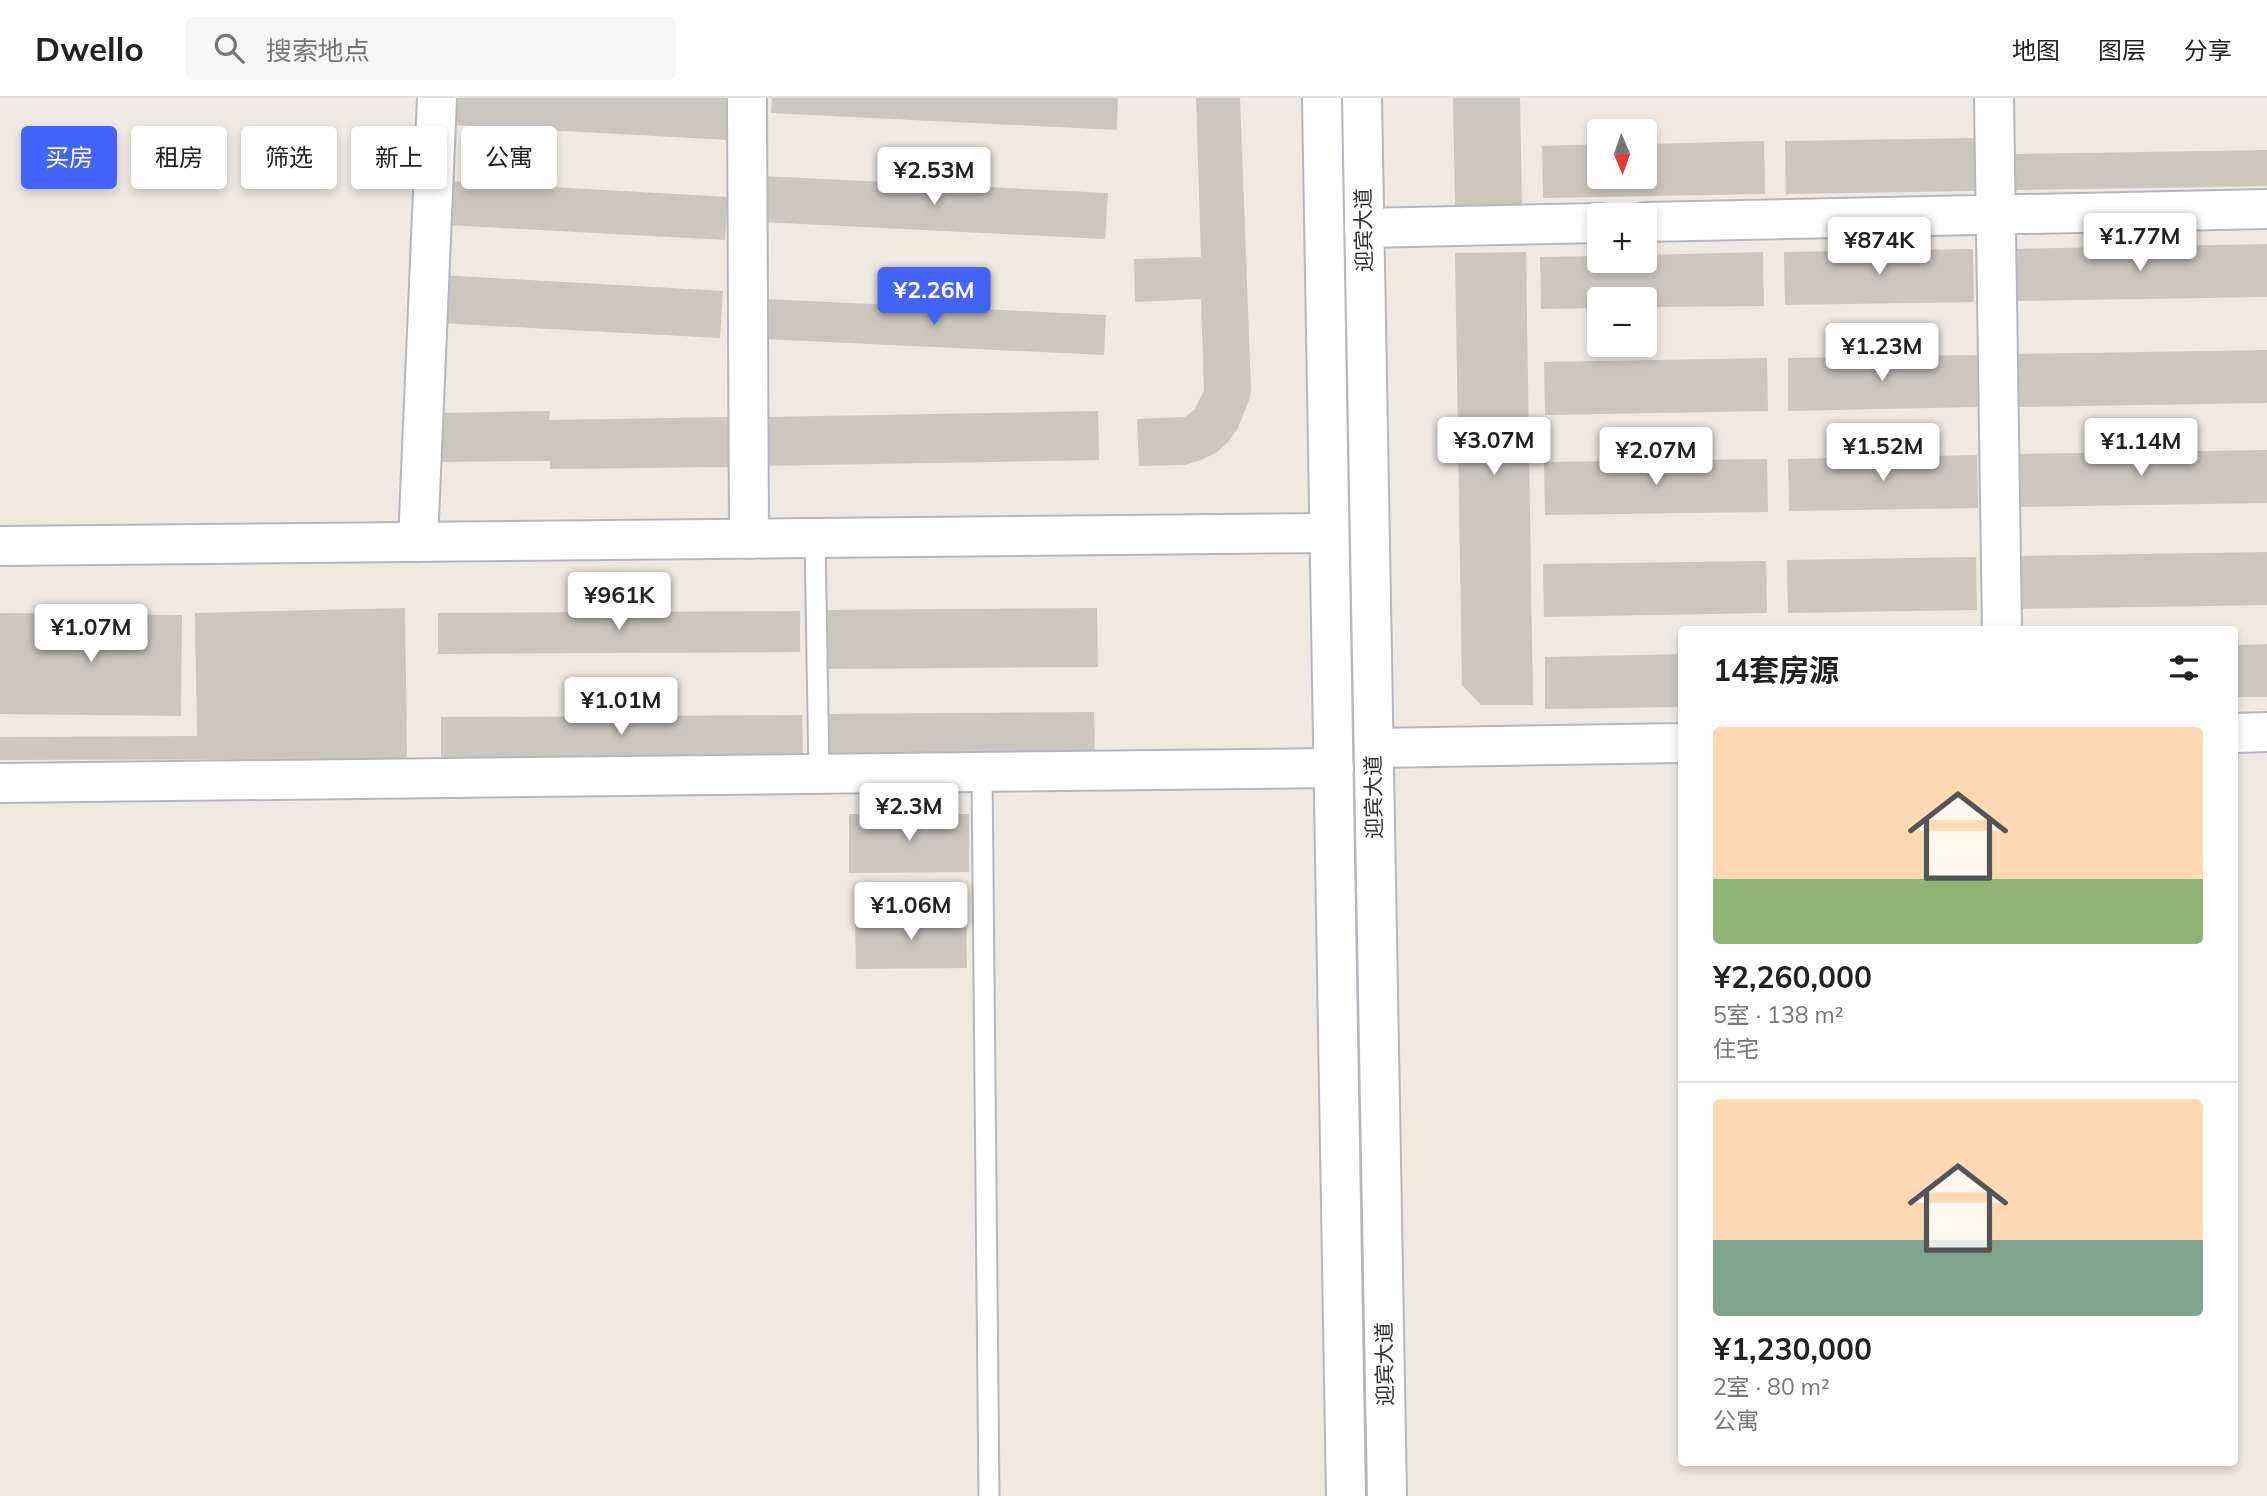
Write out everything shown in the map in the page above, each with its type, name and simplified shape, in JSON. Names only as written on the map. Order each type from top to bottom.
[{"type":"street","points":[[418,542],[437,98]]},
{"type":"street","points":[[747,98],[749,539]]},
{"type":"street","name":"迎宾大道","points":[[1322,98],[1346,1496]]},
{"type":"street","name":"迎宾大道","points":[[1362,98],[1387,1496]]},
{"type":"street","points":[[1994,98],[2001,626]]},
{"type":"street","points":[[1657,222],[2267,209]]},
{"type":"street","points":[[1364,228],[1587,223]]},
{"type":"street","points":[[0,547],[1329,533]]},
{"type":"street","points":[[2238,733],[2267,732]]},
{"type":"street","points":[[1374,748],[1678,743]]},
{"type":"street","points":[[0,783],[1334,768]]},
{"type":"lane","points":[[816,538],[819,774]]},
{"type":"lane","points":[[982,772],[989,1496]]},
{"type":"building","points":[[452,98],[731,98],[728,140],[557,131],[557,126],[451,125]]},
{"type":"building","points":[[772,98],[1118,98],[1117,130],[771,113]]},
{"type":"building","points":[[1196,98],[1240,98],[1251,389],[1238,428],[1216,453],[1185,465],[1139,466],[1137,419],[1185,417],[1195,409],[1204,390],[1201,299],[1135,302],[1134,259],[1201,257]]},
{"type":"building","points":[[1453,98],[1520,98],[1522,205],[1455,206]]},
{"type":"building","points":[[1975,138],[1976,191],[1786,194],[1785,141]]},
{"type":"building","points":[[1764,141],[1765,194],[1543,198],[1542,146],[1587,144],[1587,189],[1657,189],[1657,144]]},
{"type":"building","points":[[2267,150],[2267,186],[2013,190],[2012,154]]},
{"type":"building","points":[[763,176],[1108,193],[1105,239],[761,222]]},
{"type":"building","points":[[449,181],[461,182],[461,189],[557,187],[728,197],[725,240],[446,225]]},
{"type":"building","points":[[2267,244],[2267,297],[2012,301],[2011,249]]},
{"type":"building","points":[[1973,249],[1974,302],[1785,305],[1784,252]]},
{"type":"building","points":[[1526,252],[1533,705],[1481,705],[1462,685],[1455,253]]},
{"type":"building","points":[[1763,252],[1764,306],[1657,307],[1657,287],[1587,287],[1587,308],[1541,309],[1540,257],[1587,256],[1587,273],[1657,273],[1657,255]]},
{"type":"building","points":[[441,275],[723,291],[720,338],[438,323]]},
{"type":"building","points":[[765,299],[1106,315],[1104,355],[763,339]]},
{"type":"building","points":[[2267,350],[2267,403],[2015,407],[2015,354]]},
{"type":"building","points":[[1977,355],[1978,407],[1788,411],[1788,358]]},
{"type":"building","points":[[1767,358],[1768,411],[1545,415],[1544,362]]},
{"type":"building","points":[[550,411],[549,420],[731,417],[732,467],[550,469],[550,461],[436,462],[435,413]]},
{"type":"building","points":[[1098,411],[1099,460],[758,466],[758,417]]},
{"type":"building","points":[[2267,450],[2267,503],[2015,507],[2015,454]]},
{"type":"building","points":[[1977,455],[1978,508],[1789,511],[1788,459]]},
{"type":"building","points":[[1767,459],[1768,512],[1545,515],[1544,462]]},
{"type":"building","points":[[2267,552],[2267,605],[2015,609],[2014,556]]},
{"type":"building","points":[[1976,557],[1977,610],[1788,613],[1787,560]]},
{"type":"building","points":[[1766,561],[1767,613],[1544,617],[1543,564]]},
{"type":"building","points":[[405,608],[407,759],[0,760],[0,737],[197,736],[195,613]]},
{"type":"building","points":[[1097,608],[1098,667],[828,669],[828,610]]},
{"type":"building","points":[[800,611],[800,652],[438,654],[438,613]]},
{"type":"building","points":[[0,613],[182,615],[181,716],[0,714]]},
{"type":"building","points":[[2267,644],[2267,697],[2238,697],[2238,645]]},
{"type":"building","points":[[1678,654],[1678,707],[1545,709],[1545,657]]},
{"type":"building","points":[[1094,712],[1095,756],[828,757],[827,714]]},
{"type":"building","points":[[802,715],[803,757],[441,760],[441,717]]},
{"type":"building","points":[[849,814],[969,814],[969,872],[849,873]]},
{"type":"building","points":[[855,916],[966,916],[967,968],[856,969]]}]
